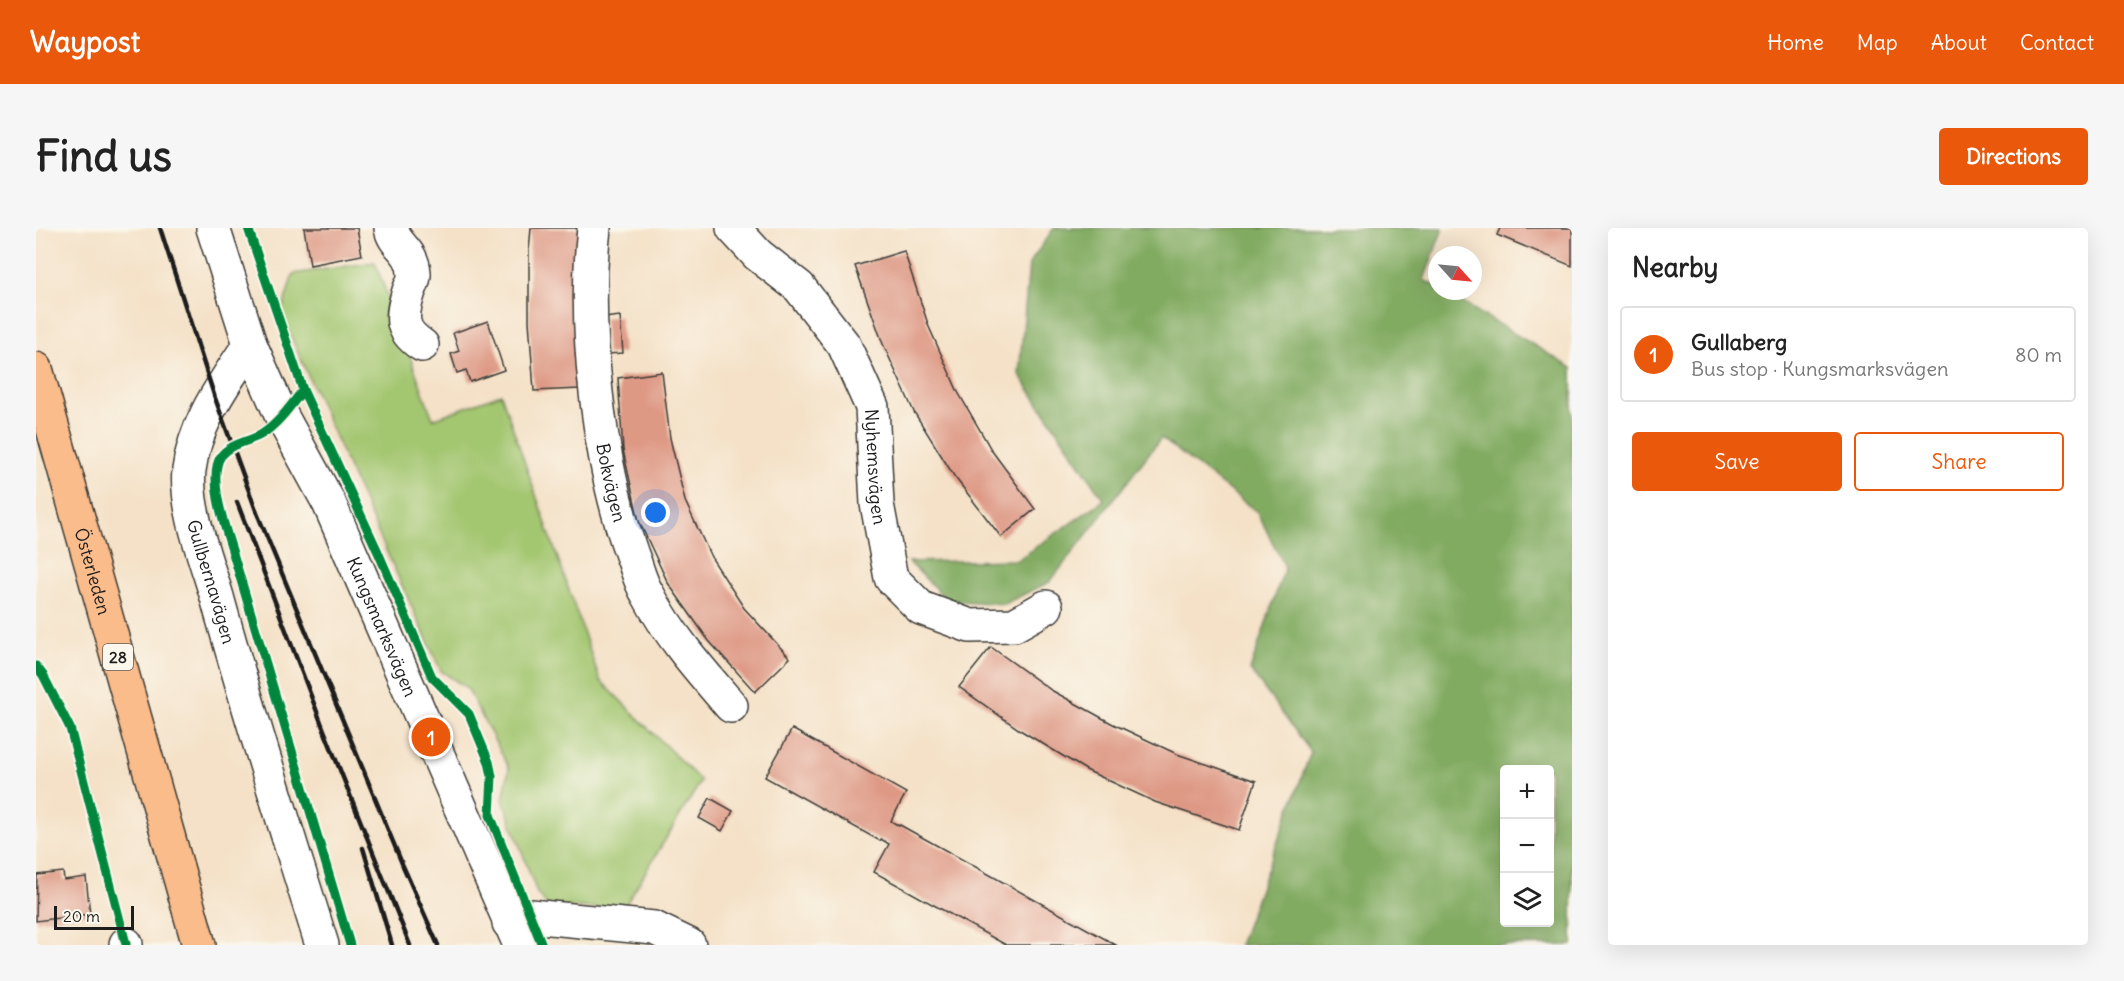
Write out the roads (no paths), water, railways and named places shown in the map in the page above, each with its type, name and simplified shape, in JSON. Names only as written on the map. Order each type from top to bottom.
[{"type":"highway","name":"Österleden","points":[[36,369],[199,945]]},
{"type":"street","points":[[213,228],[250,344]]},
{"type":"street","points":[[391,228],[392,235],[411,256],[415,275],[405,303],[403,324],[411,338],[422,345]]},
{"type":"street","name":"Bokvägen","points":[[594,228],[591,253],[591,319],[596,392],[620,523],[646,592],[689,657],[731,706]]},
{"type":"street","name":"Nyhemsvägen","points":[[733,228],[758,255],[799,287],[831,328],[844,345],[872,407],[877,504],[891,578],[921,608],[970,626],[1014,626],[1046,607]]},
{"type":"street","name":"Kungsmarksvägen","points":[[250,344],[282,417],[328,503],[415,700],[514,934]]},
{"type":"street","name":"Gullbernavägen","points":[[250,344],[215,398],[199,429],[193,445],[189,472],[189,500],[321,945]]},
{"type":"street","points":[[514,934],[530,916],[654,928],[689,945]]},
{"type":"railway","points":[[160,228],[215,398],[257,513],[438,945]]},
{"type":"railway","points":[[237,502],[324,730],[410,945]]},
{"type":"railway","points":[[363,848],[392,945]]},
{"type":"place","name":"Gullaberg","points":[[431,737]]}]
